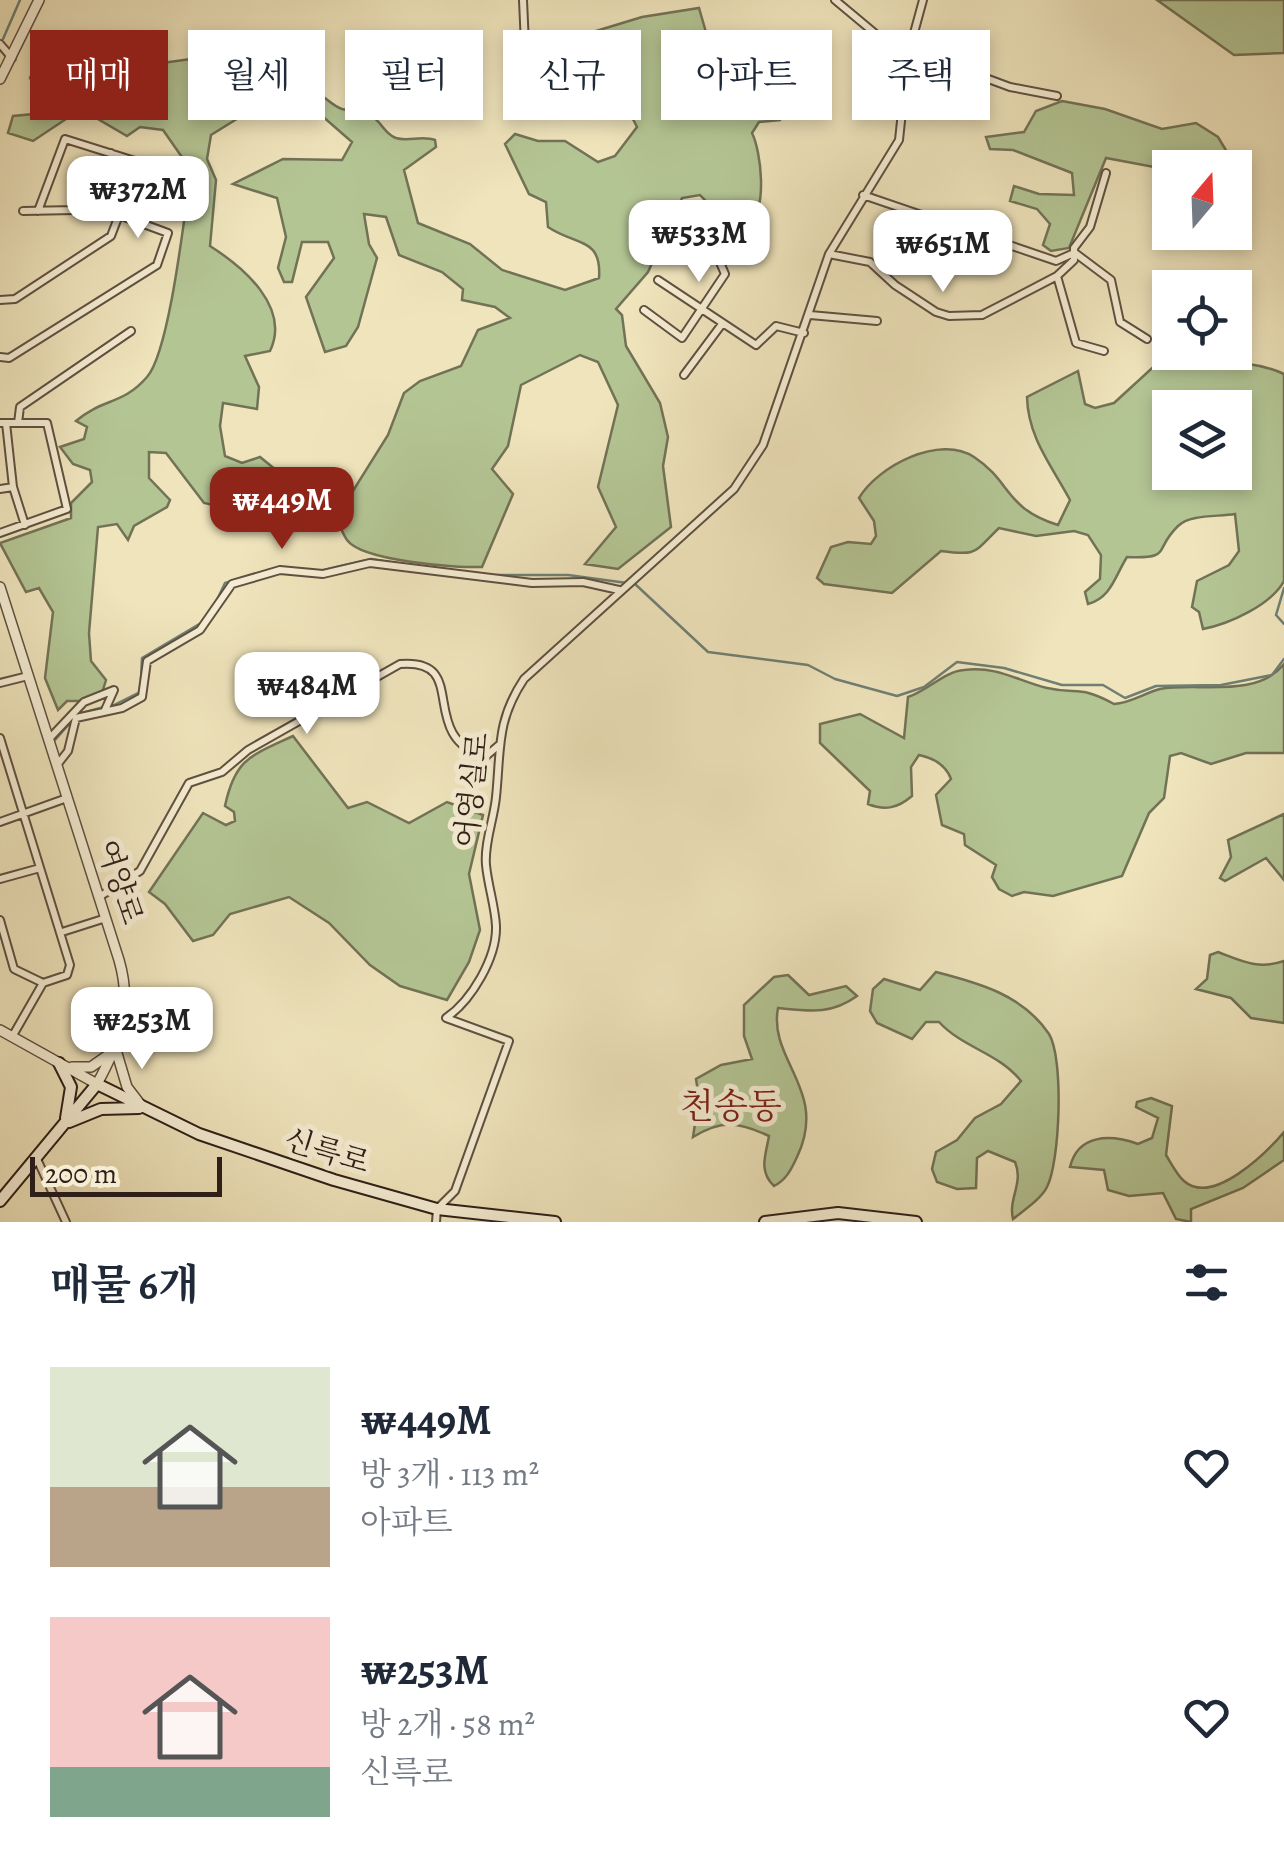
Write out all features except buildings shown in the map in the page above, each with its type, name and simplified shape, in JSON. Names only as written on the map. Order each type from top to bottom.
[{"type":"main road","points":[[60,1063],[72,1094],[63,1124]]},
{"type":"main road","name":"신륵로","points":[[97,1084],[144,1109],[240,1150],[437,1209],[555,1222]]},
{"type":"main road","name":"여양로","points":[[0,1202],[97,1084]]},
{"type":"main road","points":[[63,1124],[101,1109],[144,1109]]},
{"type":"main road","points":[[765,1222],[838,1214],[916,1222]]},
{"type":"street","points":[[0,79],[39,0]]},
{"type":"street","points":[[523,0],[524,30]]},
{"type":"street","points":[[835,0],[872,30]]},
{"type":"street","points":[[915,30],[923,0]]},
{"type":"street","points":[[0,44],[13,58]]},
{"type":"street","points":[[990,80],[1057,96]]},
{"type":"street","points":[[658,280],[756,345],[776,326],[804,333],[829,254],[900,140],[902,120]]},
{"type":"street","points":[[38,212],[65,139],[170,172]]},
{"type":"street","points":[[24,211],[93,204],[111,152]]},
{"type":"street","points":[[140,223],[159,168]]},
{"type":"street","points":[[829,254],[870,262],[895,285],[936,312],[949,316],[982,315],[1057,276],[1090,228],[1106,173]]},
{"type":"street","points":[[863,195],[1056,261],[1076,253]]},
{"type":"street","points":[[0,300],[15,299],[111,236],[119,216],[168,233],[157,265],[9,358],[0,357]]},
{"type":"street","points":[[644,310],[678,338],[702,311],[725,274],[702,220]]},
{"type":"street","points":[[1076,253],[1112,280],[1120,322],[1147,339]]},
{"type":"street","points":[[1057,276],[1076,344],[1104,351]]},
{"type":"street","points":[[810,315],[877,321]]},
{"type":"street","points":[[684,375],[722,324]]},
{"type":"street","points":[[18,422],[20,407],[131,331]]},
{"type":"street","name":"어영실로","points":[[437,1209],[456,1191],[509,1041],[446,1018],[459,1009],[486,964],[496,930],[486,862],[507,704],[524,679],[734,489],[763,445],[804,333]]},
{"type":"street","points":[[0,533],[25,525],[68,509],[47,423],[3,423],[13,486],[25,525]]},
{"type":"street","points":[[0,490],[13,486]]},
{"type":"street","points":[[56,766],[68,751],[76,718],[142,697],[147,661],[200,630],[232,584],[280,570],[322,574],[370,563],[532,583],[583,582],[622,589]]},
{"type":"street","name":"여양로","points":[[0,587],[106,918],[127,996],[116,1048],[97,1084]]},
{"type":"street","points":[[99,897],[140,870],[189,783],[222,772],[248,750],[400,664],[423,666],[444,684],[445,724],[463,747],[485,757],[500,745]]},
{"type":"street","points":[[0,683],[28,676]]},
{"type":"street","points":[[48,740],[84,702],[114,690],[105,710]]},
{"type":"street","points":[[0,738],[62,932],[70,971],[43,983],[12,1037]]},
{"type":"street","points":[[0,770],[9,766]]},
{"type":"street","points":[[0,822],[67,798]]},
{"type":"street","points":[[0,879],[40,868]]},
{"type":"street","points":[[62,932],[106,918]]},
{"type":"street","points":[[0,920],[4,946],[14,969],[43,983]]},
{"type":"street","points":[[0,1030],[97,1084]]},
{"type":"street","points":[[60,1063],[91,1067],[116,1048],[127,1087],[144,1109]]},
{"type":"street","points":[[37,1158],[66,1222]]},
{"type":"street","points":[[436,1222],[437,1209]]},
{"type":"green space","points":[[1157,0],[1284,0],[1284,53],[1234,55]]},
{"type":"green space","points":[[699,8],[705,30],[661,30],[661,120],[780,120],[759,122],[752,133],[761,193],[749,223],[733,227],[717,224],[717,212],[700,195],[682,198],[648,272],[616,309],[622,315],[626,346],[660,403],[668,437],[663,466],[671,527],[618,569],[585,564],[616,527],[598,487],[618,405],[598,362],[580,355],[521,385],[508,446],[492,469],[513,494],[482,567],[410,562],[356,547],[346,538],[336,518],[388,435],[404,393],[420,381],[461,366],[478,330],[510,318],[495,307],[462,300],[463,289],[442,272],[399,255],[386,217],[364,214],[369,244],[377,258],[358,327],[346,346],[325,352],[306,297],[334,258],[328,242],[302,242],[292,282],[284,282],[278,268],[286,237],[277,198],[233,184],[283,159],[342,160],[352,142],[325,118],[325,98],[345,110],[345,120],[376,120],[396,138],[435,140],[436,147],[404,170],[418,223],[470,244],[502,270],[565,290],[599,278],[599,265],[592,249],[548,227],[546,202],[529,194],[505,144],[515,134],[538,141],[565,141],[598,162],[615,156],[637,127],[633,120],[641,120],[641,30],[599,30],[642,17]]},
{"type":"green space","points":[[188,59],[188,120],[235,120],[211,135],[207,159],[216,180],[210,246],[260,290],[274,319],[275,335],[270,351],[245,356],[259,387],[257,409],[223,403],[220,426],[225,456],[242,463],[260,457],[276,470],[268,505],[249,513],[204,503],[166,453],[149,452],[149,478],[170,500],[167,507],[134,526],[128,540],[117,524],[98,527],[89,633],[91,661],[106,680],[102,693],[84,701],[67,701],[58,710],[45,678],[53,612],[39,588],[26,592],[0,543],[71,518],[71,503],[92,482],[90,470],[73,464],[60,447],[84,439],[87,427],[76,421],[130,392],[147,377],[155,362],[175,279],[191,170],[163,130],[140,127],[127,136],[99,120],[168,120],[168,62]]},
{"type":"green space","points":[[1062,101],[1105,109],[1162,129],[1196,123],[1218,137],[1226,150],[1152,150],[1152,167],[1106,158],[1069,248],[1051,251],[1043,245],[1050,224],[1037,209],[1010,201],[1014,186],[1039,194],[1074,195],[1072,173],[1013,150],[990,149],[986,137],[1024,132],[1036,111]]},
{"type":"green space","points":[[13,116],[64,120],[33,141],[8,133]]},
{"type":"green space","points":[[1252,365],[1284,374],[1284,581],[1270,598],[1237,618],[1203,629],[1199,612],[1192,607],[1197,581],[1229,565],[1239,551],[1235,514],[1183,522],[1157,554],[1127,557],[1107,592],[1088,604],[1085,592],[1100,579],[1101,555],[1088,535],[1074,531],[1036,536],[999,528],[974,551],[941,551],[892,593],[824,584],[817,578],[831,547],[848,542],[871,544],[876,536],[874,521],[859,498],[868,486],[895,465],[928,451],[960,451],[974,457],[1027,511],[1058,525],[1070,500],[1036,439],[1027,397],[1078,371],[1085,404],[1095,408],[1114,403],[1152,368],[1252,370]]},
{"type":"green space","points":[[1284,664],[1284,753],[1246,753],[1211,764],[1181,753],[1170,756],[1164,798],[1149,813],[1122,876],[1053,896],[1024,892],[1012,896],[999,889],[992,877],[996,865],[965,845],[964,834],[942,825],[936,795],[951,779],[938,763],[919,755],[911,767],[912,796],[896,806],[880,807],[868,804],[870,791],[820,743],[820,724],[860,714],[904,738],[908,697],[957,671],[998,672],[1047,688],[1094,694],[1114,704],[1160,689],[1258,682]]},
{"type":"green space","points":[[293,736],[348,808],[367,802],[409,823],[447,802],[483,815],[469,874],[480,930],[469,962],[447,1000],[400,986],[370,965],[329,923],[289,897],[230,914],[213,935],[193,941],[165,904],[149,892],[203,813],[226,825],[235,821],[234,812],[225,806],[240,768],[255,755]]},
{"type":"green space","points":[[1284,814],[1284,880],[1266,858],[1225,881],[1220,878],[1231,857],[1228,840]]},
{"type":"green space","points":[[1218,952],[1258,964],[1284,961],[1284,1023],[1251,1018],[1231,998],[1196,989],[1207,979],[1210,955]]},
{"type":"green space","points":[[936,972],[984,986],[1013,1000],[1038,1021],[1054,1046],[1058,1110],[1051,1174],[1041,1196],[1013,1219],[1018,1177],[1015,1162],[988,1151],[977,1158],[976,1188],[957,1189],[937,1182],[932,1169],[936,1152],[957,1140],[975,1118],[1001,1104],[1021,1081],[939,1022],[926,1022],[912,1039],[877,1023],[870,1011],[873,989],[884,979],[920,990]]},
{"type":"green space","points":[[788,975],[809,995],[846,986],[857,996],[829,1009],[778,1008],[781,1044],[806,1113],[805,1134],[797,1157],[788,1174],[774,1186],[765,1168],[769,1136],[749,1128],[722,1125],[693,1137],[699,1098],[696,1079],[721,1065],[752,1059],[744,1036],[744,1005],[774,977]]},
{"type":"green space","points":[[1151,1098],[1172,1106],[1166,1155],[1181,1178],[1196,1187],[1210,1187],[1239,1173],[1284,1132],[1284,1160],[1243,1188],[1191,1209],[1191,1222],[1176,1219],[1163,1193],[1129,1196],[1108,1190],[1104,1170],[1070,1167],[1080,1148],[1096,1139],[1138,1144],[1152,1138],[1158,1118],[1136,1107],[1137,1102]]},
{"type":"waterway","points":[[3,39],[20,0]]},
{"type":"waterway","points":[[319,571],[371,559],[408,565]]},
{"type":"waterway","points":[[217,600],[225,583],[286,567]]},
{"type":"waterway","points":[[496,575],[568,575],[627,583]]},
{"type":"waterway","points":[[635,584],[708,652],[808,665],[835,679],[897,696],[924,687],[957,662],[1004,668],[1062,685],[1103,685],[1125,698],[1156,686],[1221,685],[1272,675],[1284,659]]},
{"type":"waterway","points":[[1284,588],[1276,615],[1284,624]]},
{"type":"waterway","points":[[141,680],[142,658],[201,623]]},
{"type":"waterway","points":[[112,706],[140,692]]},
{"type":"waterway","points":[[55,740],[78,714],[104,707]]},
{"type":"district","name":"천송동","points":[[731,1106]]}]
